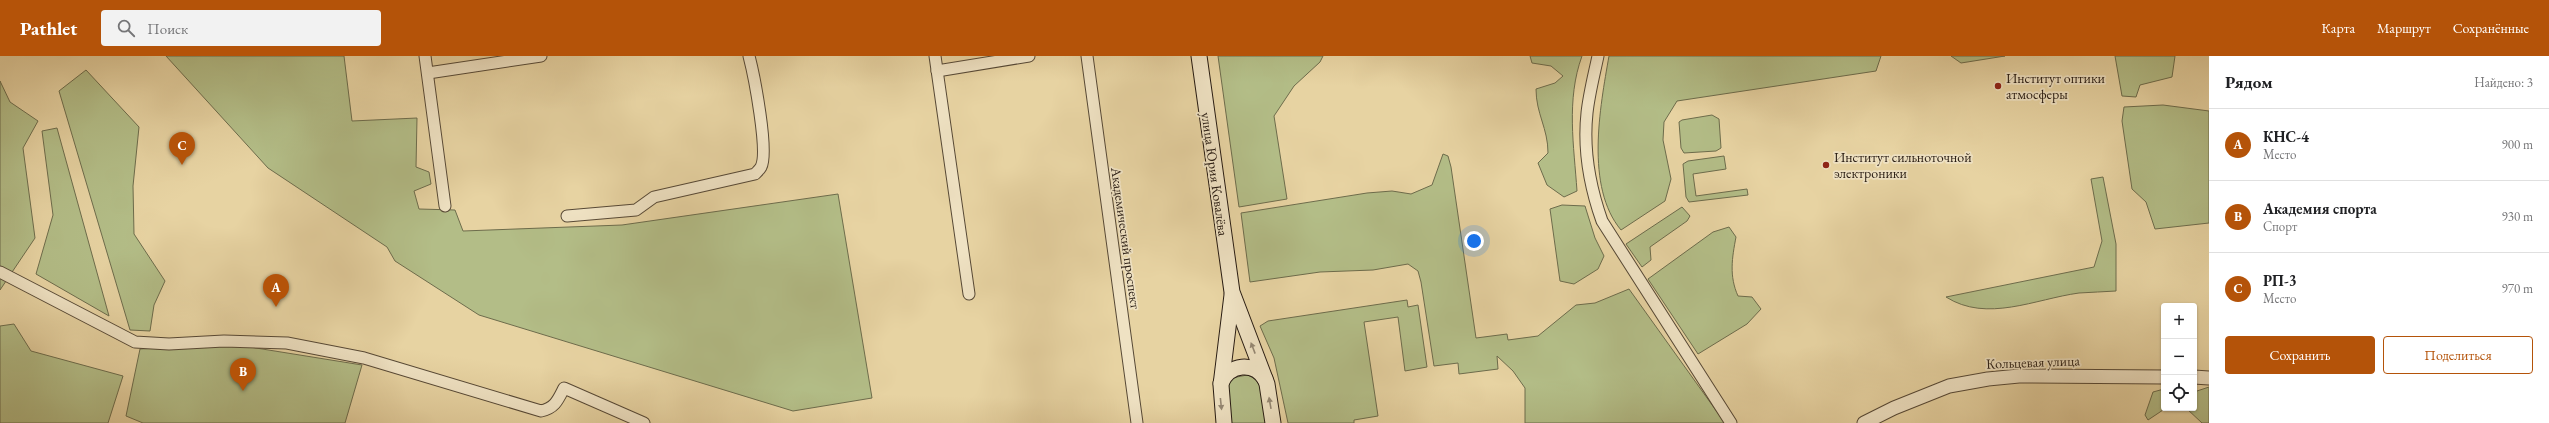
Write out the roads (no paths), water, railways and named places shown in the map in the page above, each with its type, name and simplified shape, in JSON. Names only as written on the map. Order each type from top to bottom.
[{"type":"main road","name":"улица Юрия Ковалёва","points":[[1199,56],[1232,292],[1267,384],[1273,423]]},
{"type":"main road","name":"улица Юрия Ковалёва","points":[[1223,423],[1221,385],[1232,292]]},
{"type":"main road","points":[[1221,385],[1228,373],[1240,367],[1254,369],[1260,372],[1267,384]]},
{"type":"street","points":[[425,56],[445,206]]},
{"type":"street","points":[[428,73],[541,56]]},
{"type":"street","points":[[567,216],[636,210],[654,197],[755,174],[762,166],[763,154],[758,96],[750,56]]},
{"type":"street","points":[[935,56],[969,294]]},
{"type":"street","points":[[937,71],[1029,56]]},
{"type":"street","name":"Академический проспект","points":[[1087,56],[1137,423]]},
{"type":"street","points":[[1598,56],[1587,114],[1587,156],[1591,188],[1602,221],[1731,423]]},
{"type":"street","points":[[0,272],[135,342],[168,344],[224,341],[287,343],[364,358],[541,411],[549,410],[556,404],[564,388],[644,423]]},
{"type":"street","name":"Кольцевая улица","points":[[1864,423],[1894,408],[1949,386],[1988,379],[2019,376],[2161,377]]},
{"type":"street","points":[[2197,377],[2209,378]]},
{"type":"place","name":"Институт оптики атмосферы","points":[[1998,86]]},
{"type":"place","name":"РП-3","points":[[182,165]]},
{"type":"place","name":"Институт сильноточной электроники","points":[[1826,165]]},
{"type":"place","name":"КНС-4","points":[[276,307]]},
{"type":"place","name":"Академия спорта","points":[[243,391]]}]
